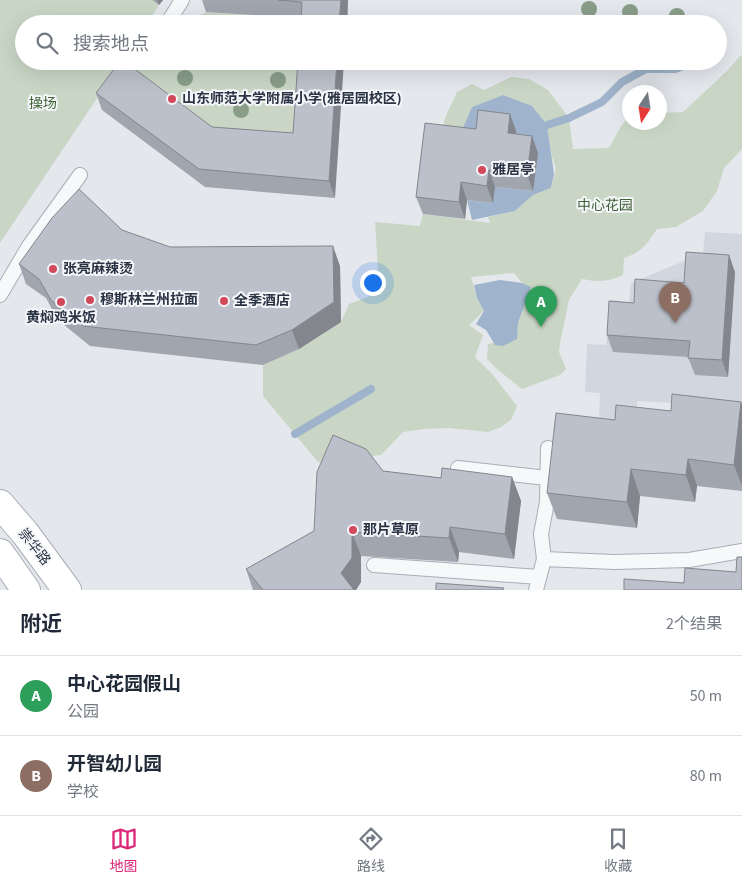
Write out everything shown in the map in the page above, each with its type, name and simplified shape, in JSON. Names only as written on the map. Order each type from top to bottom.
[{"type":"main road","name":"崇华路","points":[[0,504],[67,590]]},
{"type":"main road","points":[[0,553],[26,590]]},
{"type":"lane","points":[[173,15],[182,0]]},
{"type":"lane","points":[[0,295],[29,246],[80,175]]},
{"type":"lane","points":[[374,564],[538,583],[544,559],[541,534],[547,502],[548,448]]},
{"type":"lane","points":[[458,468],[547,478]]},
{"type":"lane","points":[[544,559],[614,562],[689,560],[742,551]]},
{"type":"shaded area","points":[[705,232],[742,234],[742,407],[637,401],[636,423],[599,421],[600,393],[585,392],[587,344],[606,345],[610,300],[629,302],[631,283],[703,253]]},
{"type":"green space","name":"操场","points":[[0,0],[152,0],[159,5],[153,15],[15,15],[15,70],[116,70],[0,243]]},
{"type":"green space","points":[[206,12],[250,15],[201,15]]},
{"type":"green space","name":"中心花园","points":[[742,55],[742,149],[724,168],[717,191],[703,211],[676,227],[657,229],[644,247],[624,258],[623,275],[603,281],[582,279],[569,300],[559,352],[566,369],[560,375],[522,389],[487,359],[488,344],[517,338],[518,323],[531,287],[522,283],[514,273],[471,277],[477,298],[484,311],[469,325],[483,335],[475,357],[493,375],[517,406],[511,420],[501,427],[488,432],[449,428],[403,432],[381,455],[318,462],[263,396],[263,365],[299,349],[341,322],[349,304],[368,297],[378,268],[375,222],[420,226],[423,214],[490,223],[488,217],[515,211],[533,195],[551,188],[556,168],[552,157],[547,126],[503,95],[472,107],[461,132],[442,132],[445,118],[457,92],[472,84],[484,90],[511,77],[529,79],[548,90],[569,118],[573,149],[609,148],[622,125],[622,130],[667,130],[667,113],[683,112]]},
{"type":"green space","points":[[132,70],[305,70],[299,150],[219,144],[127,76]]},
{"type":"water","points":[[503,95],[532,106],[547,125],[554,174],[551,188],[533,195],[515,211],[472,220],[467,200],[493,203],[495,187],[533,191],[514,151],[516,131],[461,132],[472,107]]},
{"type":"water","points":[[500,280],[522,283],[531,287],[518,323],[517,339],[503,346],[495,345],[486,330],[476,324],[484,311],[477,298],[474,285]]},
{"type":"building","points":[[278,0],[341,0],[340,15],[301,15],[302,2]]},
{"type":"building","points":[[113,70],[136,70],[212,127],[293,133],[297,70],[336,70],[329,181],[199,169],[96,93]]},
{"type":"building","name":"雅居亭","points":[[478,110],[510,114],[508,133],[532,136],[527,174],[489,170],[487,186],[461,182],[459,202],[416,197],[425,123],[476,129]]},
{"type":"building","points":[[79,189],[122,230],[170,247],[333,246],[334,302],[292,330],[256,345],[83,326],[51,300],[39,279],[19,264],[52,218]]},
{"type":"building","points":[[686,252],[729,255],[722,360],[688,358],[690,341],[607,335],[609,301],[634,303],[635,279],[684,283]]},
{"type":"building","points":[[672,394],[741,402],[734,465],[688,459],[686,475],[631,469],[627,502],[547,493],[556,413],[615,420],[616,405],[671,411]]},
{"type":"building","points":[[333,435],[366,449],[383,471],[441,478],[442,468],[512,477],[505,534],[450,527],[449,538],[352,532],[352,558],[341,573],[354,590],[263,590],[246,569],[314,531],[317,472]]},
{"type":"building","points":[[737,557],[742,557],[742,590],[624,590],[624,579],[684,583],[685,568],[736,572]]},
{"type":"building","points":[[436,583],[504,588],[503,590],[436,590]]},
{"type":"waterway","points":[[547,125],[569,118],[602,102],[622,82],[644,70]]},
{"type":"waterway","points":[[295,434],[371,389]]},
{"type":"place","name":"山东师范大学附属小学(雅居园校区)","points":[[172,99]]},
{"type":"place","name":"雅居亭","points":[[482,170]]},
{"type":"place","name":"张亮麻辣烫","points":[[53,269]]},
{"type":"place","name":"穆斯林兰州拉面","points":[[90,300]]},
{"type":"place","name":"全季酒店","points":[[224,301]]},
{"type":"place","name":"黄焖鸡米饭","points":[[61,302]]},
{"type":"place","name":"开智幼儿园","points":[[675,323]]},
{"type":"place","name":"中心花园假山","points":[[541,327]]},
{"type":"place","name":"那片草原","points":[[353,530]]}]
